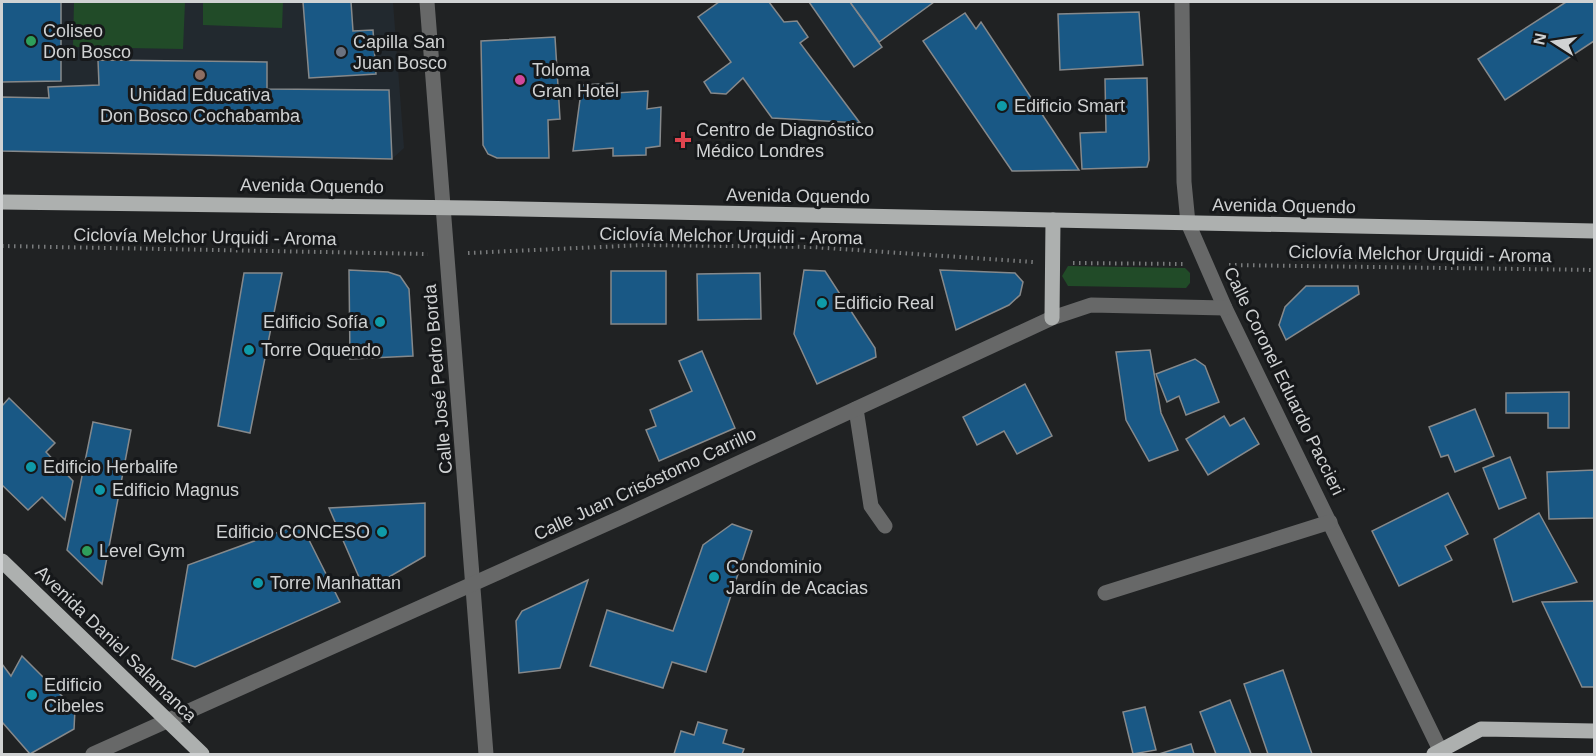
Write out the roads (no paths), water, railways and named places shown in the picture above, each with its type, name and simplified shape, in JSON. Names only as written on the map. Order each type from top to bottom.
[{"type":"main road","name":"Avenida Oquendo","points":[[2,202],[442,208],[1594,231]]},
{"type":"main road","points":[[1052,318],[1053,220]]},
{"type":"main road","name":"Avenida Daniel Salamanca","points":[[2,561],[202,754]]},
{"type":"main road","points":[[1439,753],[1481,729],[1594,731]]},
{"type":"street","name":"Calle José Pedro Borda","points":[[427,2],[488,754]]},
{"type":"street","name":"Calle Coronel Eduardo Paccieri","points":[[1182,2],[1184,182],[1188,223],[1225,308],[1330,522],[1439,753]]},
{"type":"street","name":"Calle Juan Crisóstomo Carrillo","points":[[93,754],[473,584],[1052,318],[1091,305],[1225,308]]},
{"type":"street","points":[[856,409],[871,506],[885,526]]},
{"type":"street","points":[[1105,593],[1330,522]]},
{"type":"place","name":"Coliseo Don Bosco","points":[[31,41]]},
{"type":"place","name":"Capilla San Juan Bosco","points":[[341,52]]},
{"type":"place","name":"Unidad Educativa Don Bosco Cochabamba","points":[[200,75]]},
{"type":"place","name":"Toloma Gran Hotel","points":[[520,80]]},
{"type":"place","name":"Edificio Smart","points":[[1002,106]]},
{"type":"place","name":"Centro de Diagnóstico Médico Londres","points":[[683,140]]},
{"type":"place","name":"Edificio Real","points":[[822,303]]},
{"type":"place","name":"Edificio Sofía","points":[[380,322]]},
{"type":"place","name":"Torre Oquendo","points":[[249,350]]},
{"type":"place","name":"Edificio Herbalife","points":[[31,467]]},
{"type":"place","name":"Edificio Magnus","points":[[100,490]]},
{"type":"place","name":"Edificio CONCESO","points":[[382,532]]},
{"type":"place","name":"Level Gym","points":[[87,551]]},
{"type":"place","name":"Condominio Jardín de Acacias","points":[[714,577]]},
{"type":"place","name":"Torre Manhattan","points":[[258,583]]},
{"type":"place","name":"Edificio Cibeles","points":[[32,695]]}]
